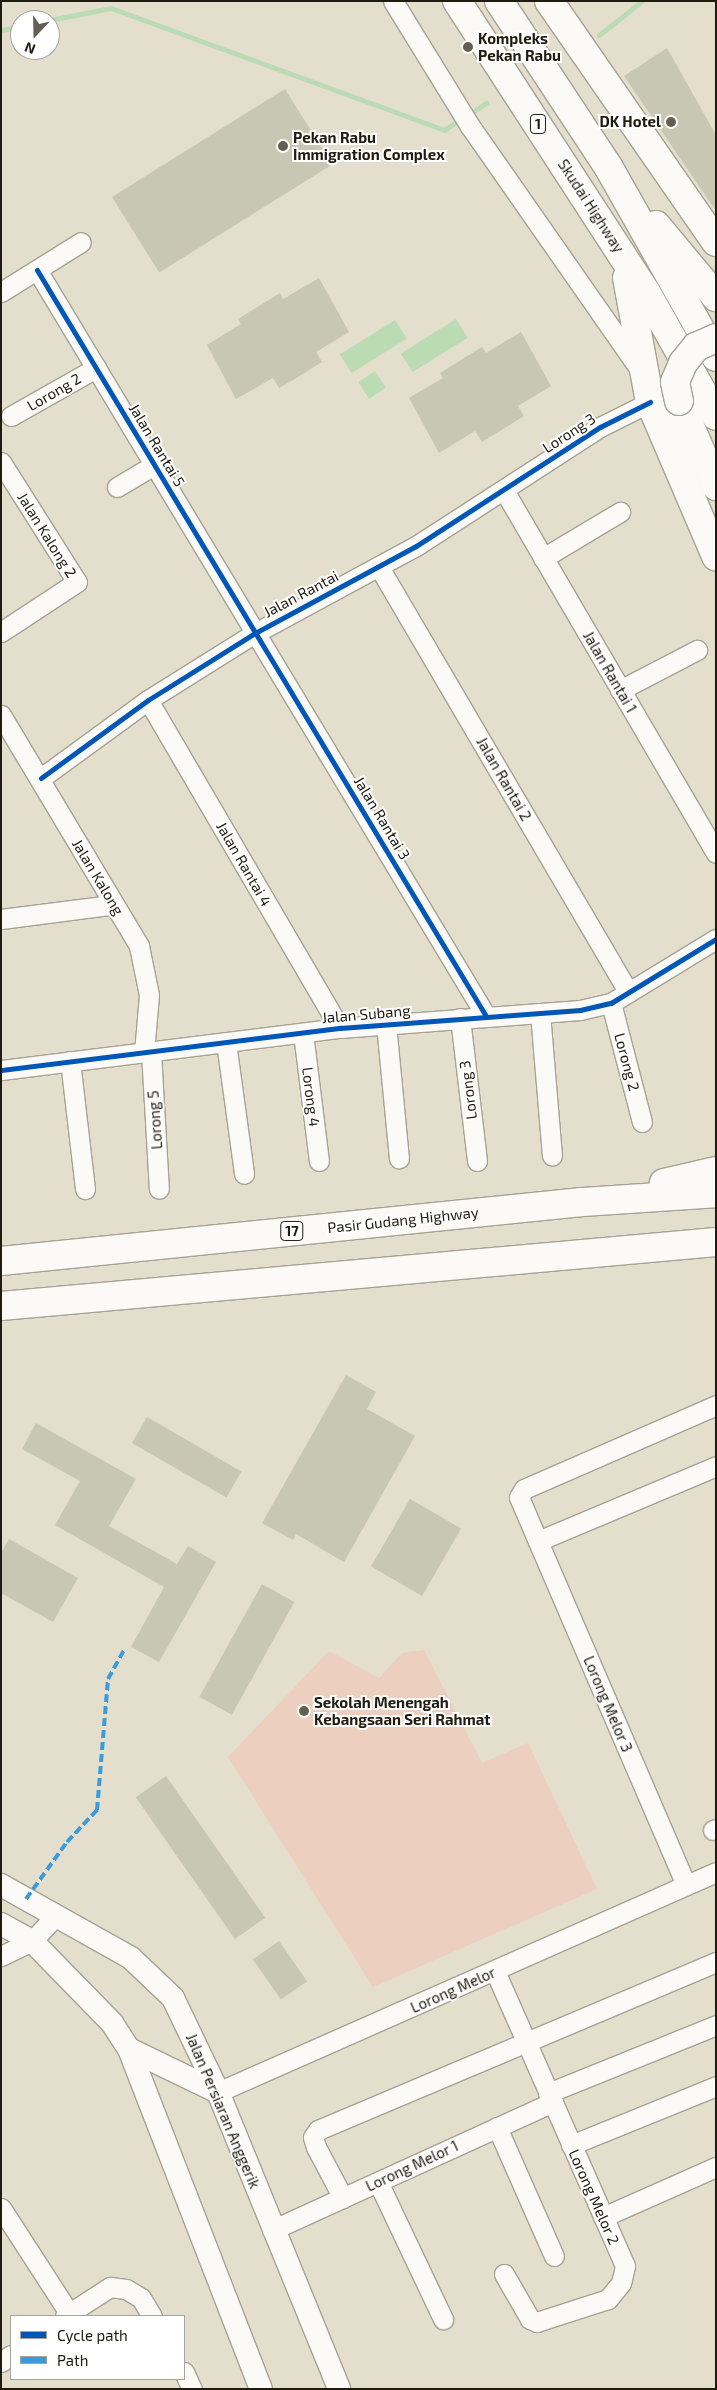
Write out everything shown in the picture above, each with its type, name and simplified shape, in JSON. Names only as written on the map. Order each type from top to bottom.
[{"type":"highway","name":"Skudai Highway","points":[[458,1],[618,248],[716,416]]},
{"type":"highway","name":"Skudai Highway","points":[[499,1],[609,168],[716,357]]},
{"type":"highway","points":[[549,1],[584,55],[716,242]]},
{"type":"highway","points":[[609,168],[716,298]]},
{"type":"highway","points":[[618,248],[637,318],[643,374],[650,402],[716,556]]},
{"type":"highway","points":[[716,338],[696,347],[683,363],[675,382],[679,400],[716,486]]},
{"type":"highway","points":[[679,400],[716,470]]},
{"type":"highway","points":[[582,1202],[716,1171]]},
{"type":"highway","points":[[582,1202],[716,1184]]},
{"type":"highway","name":"Pasir Gudang Highway","points":[[1,1261],[582,1202],[716,1192]]},
{"type":"highway","points":[[1,1306],[711,1244]]},
{"type":"street","points":[[393,1],[470,126],[643,374]]},
{"type":"street","points":[[1,292],[81,242]]},
{"type":"street","name":"Jalan Rantai 5","points":[[37,270],[256,633]]},
{"type":"street","name":"Lorong 2","points":[[11,416],[96,368]]},
{"type":"street","name":"Lorong 3","points":[[504,492],[600,426],[650,402]]},
{"type":"street","name":"Jalan Kalong 2","points":[[1,462],[77,582],[1,632]]},
{"type":"street","points":[[117,487],[154,465]]},
{"type":"street","name":"Jalan Rantai 1","points":[[504,492],[620,690],[711,834],[716,853]]},
{"type":"street","name":"Jalan Rantai","points":[[41,778],[148,700],[256,633],[379,567],[504,492]]},
{"type":"street","points":[[543,558],[620,512]]},
{"type":"street","name":"Jalan Rantai 2","points":[[379,567],[628,992]]},
{"type":"street","name":"Jalan Rantai 3","points":[[256,633],[486,1016]]},
{"type":"street","points":[[620,690],[697,650]]},
{"type":"street","name":"Jalan Rantai 4","points":[[148,700],[340,1028]]},
{"type":"street","name":"Jalan Kalong","points":[[1,714],[41,778],[111,905],[131,928],[147,971],[149,995],[147,1052]]},
{"type":"street","points":[[1,919],[111,905]]},
{"type":"street","name":"Jalan Subang","points":[[1,1070],[340,1028],[540,1013],[611,1003],[673,969],[716,939]]},
{"type":"street","name":"Lorong 2","points":[[611,1003],[642,1122]]},
{"type":"street","points":[[540,1013],[552,1155]]},
{"type":"street","name":"Lorong 3","points":[[460,1018],[477,1162]]},
{"type":"street","points":[[386,1024],[399,1158]]},
{"type":"street","name":"Lorong 4","points":[[303,1033],[319,1162]]},
{"type":"street","points":[[226,1042],[244,1174]]},
{"type":"street","name":"Lorong 5","points":[[147,1052],[159,1188]]},
{"type":"street","points":[[70,1061],[85,1189]]},
{"type":"street","name":"Lorong Melor 3","points":[[686,1885],[538,1541],[520,1493],[716,1405]]},
{"type":"street","points":[[538,1541],[716,1466]]},
{"type":"street","points":[[686,1885],[716,1872]]},
{"type":"street","name":"Jalan Persiaran Anggerik","points":[[1,1885],[131,1958],[173,1998],[218,2092],[272,2230],[339,2389]]},
{"type":"street","name":"Lorong Melor","points":[[218,2092],[686,1885]]},
{"type":"street","points":[[1,1956],[32,1941],[56,1915]]},
{"type":"street","points":[[1,1924],[32,1941],[112,2023],[129,2049],[261,2389]]},
{"type":"street","points":[[343,2198],[316,2147],[314,2137],[318,2130],[716,1962]]},
{"type":"street","name":"Lorong Melor 2","points":[[495,1971],[625,2266],[621,2284],[608,2299],[537,2322],[530,2319],[504,2274]]},
{"type":"street","name":"Lorong Melor 1","points":[[272,2230],[497,2128],[550,2097],[716,2025]]},
{"type":"street","points":[[129,2049],[218,2092]]},
{"type":"street","points":[[571,2145],[716,2086]]},
{"type":"street","points":[[497,2128],[554,2256]]},
{"type":"street","points":[[603,2217],[716,2167]]},
{"type":"street","points":[[378,2182],[443,2319]]},
{"type":"street","points":[[1,2208],[67,2315],[110,2287],[126,2289],[141,2298],[151,2315]]},
{"type":"street","points":[[185,2374],[192,2389]]},
{"type":"shaded area","points":[[456,319],[468,338],[413,372],[401,353]]},
{"type":"shaded area","points":[[395,320],[407,339],[352,373],[340,354]]},
{"type":"shaded area","points":[[375,371],[386,388],[369,399],[358,382]]},
{"type":"shaded area","points":[[424,1650],[482,1763],[528,1743],[597,1889],[373,1987],[228,1757],[329,1651],[379,1678],[402,1653]]},
{"type":"building","points":[[667,48],[716,135],[716,211],[624,76]]},
{"type":"building","points":[[285,89],[332,164],[159,273],[112,197]]},
{"type":"building","points":[[319,278],[349,332],[316,352],[322,362],[293,380],[279,388],[273,378],[236,399],[207,345],[241,324],[238,319],[280,293],[283,299]]},
{"type":"building","points":[[521,332],[551,386],[518,406],[524,416],[482,442],[475,431],[439,453],[409,398],[443,378],[440,373],[482,347],[486,353]]},
{"type":"building","points":[[346,1375],[376,1392],[367,1409],[415,1436],[344,1562],[296,1534],[293,1540],[262,1523]]},
{"type":"building","points":[[147,1417],[241,1472],[226,1497],[132,1443]]},
{"type":"building","points":[[36,1423],[136,1479],[109,1526],[177,1564],[188,1546],[216,1562],[159,1662],[131,1647],[164,1587],[55,1525],[80,1481],[22,1449]]},
{"type":"building","points":[[410,1499],[461,1528],[422,1596],[371,1567]]},
{"type":"building","points":[[9,1539],[78,1578],[53,1622],[1,1593],[1,1553]]},
{"type":"building","points":[[262,1584],[294,1602],[232,1715],[199,1697]]},
{"type":"building","points":[[166,1776],[265,1918],[235,1939],[136,1797]]},
{"type":"building","points":[[279,1941],[307,1981],[281,1999],[253,1959]]},
{"type":"waterway","points":[[599,35],[642,1]]},
{"type":"waterway","points":[[60,18],[111,8],[444,130],[461,119]]},
{"type":"waterway","points":[[1,30],[10,29]]},
{"type":"waterway","points":[[468,115],[486,103]]},
{"type":"marked path","points":[[26,1899],[67,1842],[97,1810],[108,1679],[125,1648]]},
{"type":"cycle path","points":[[37,270],[486,1016]]},
{"type":"cycle path","points":[[41,778],[148,700],[255,633],[416,546],[600,427],[650,402]]},
{"type":"cycle path","points":[[1,1070],[340,1028],[580,1010],[611,1003],[716,939]]},
{"type":"place","name":"Kompleks Pekan Rabu","points":[[468,47]]},
{"type":"place","name":"DK Hotel","points":[[671,122]]},
{"type":"place","name":"Pekan Rabu Immigration Complex","points":[[283,146]]},
{"type":"place","name":"Sekolah Menengah Kebangsaan Seri Rahmat","points":[[304,1711]]}]
